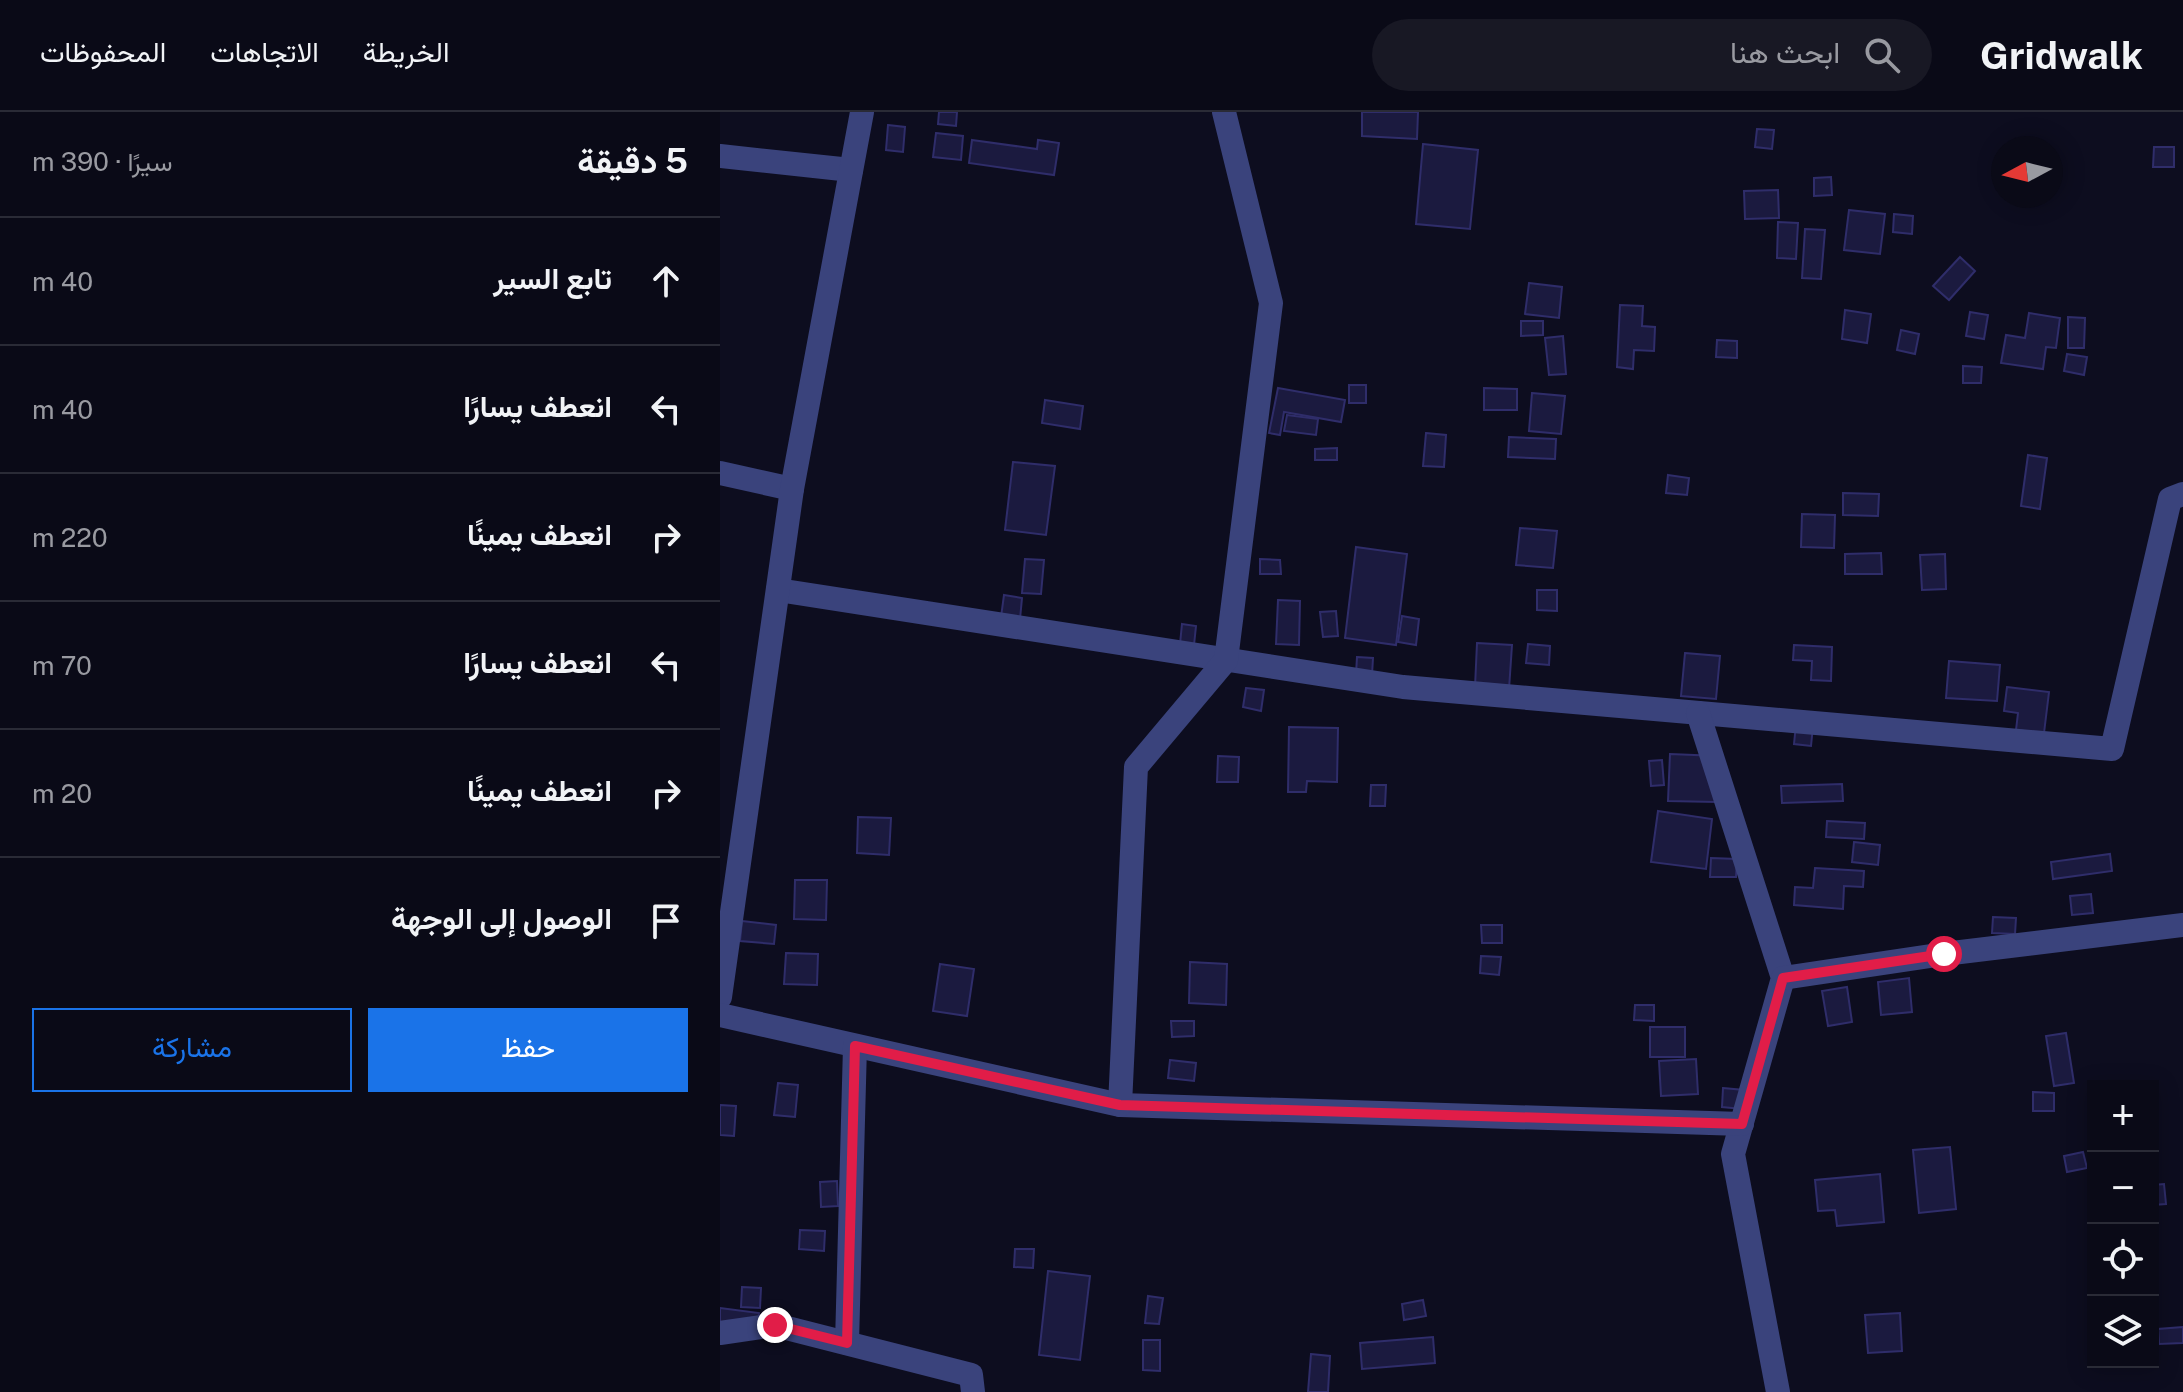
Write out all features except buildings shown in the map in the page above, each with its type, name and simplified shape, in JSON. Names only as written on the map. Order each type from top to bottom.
[{"type":"street","points":[[721,986],[792,489],[862,112]]},
{"type":"street","points":[[1120,1105],[1136,767],[1226,660],[1271,303],[1224,112]]},
{"type":"street","points":[[720,156],[851,170]]},
{"type":"street","points":[[720,473],[792,489]]},
{"type":"street","points":[[778,590],[1403,687],[2112,749],[2170,499],[2183,494]]},
{"type":"street","points":[[1698,713],[1783,978],[1733,1154],[1778,1392]]},
{"type":"street","points":[[1783,978],[1944,954],[2183,925]]},
{"type":"street","points":[[720,1015],[1120,1105],[1742,1124]]},
{"type":"street","points":[[847,1343],[855,1046]]},
{"type":"street","points":[[720,1333],[775,1325],[971,1375],[973,1392]]},
{"type":"route","points":[[775,1325],[847,1343],[855,1046],[1120,1105],[1742,1124],[1783,978],[1944,954]]}]
